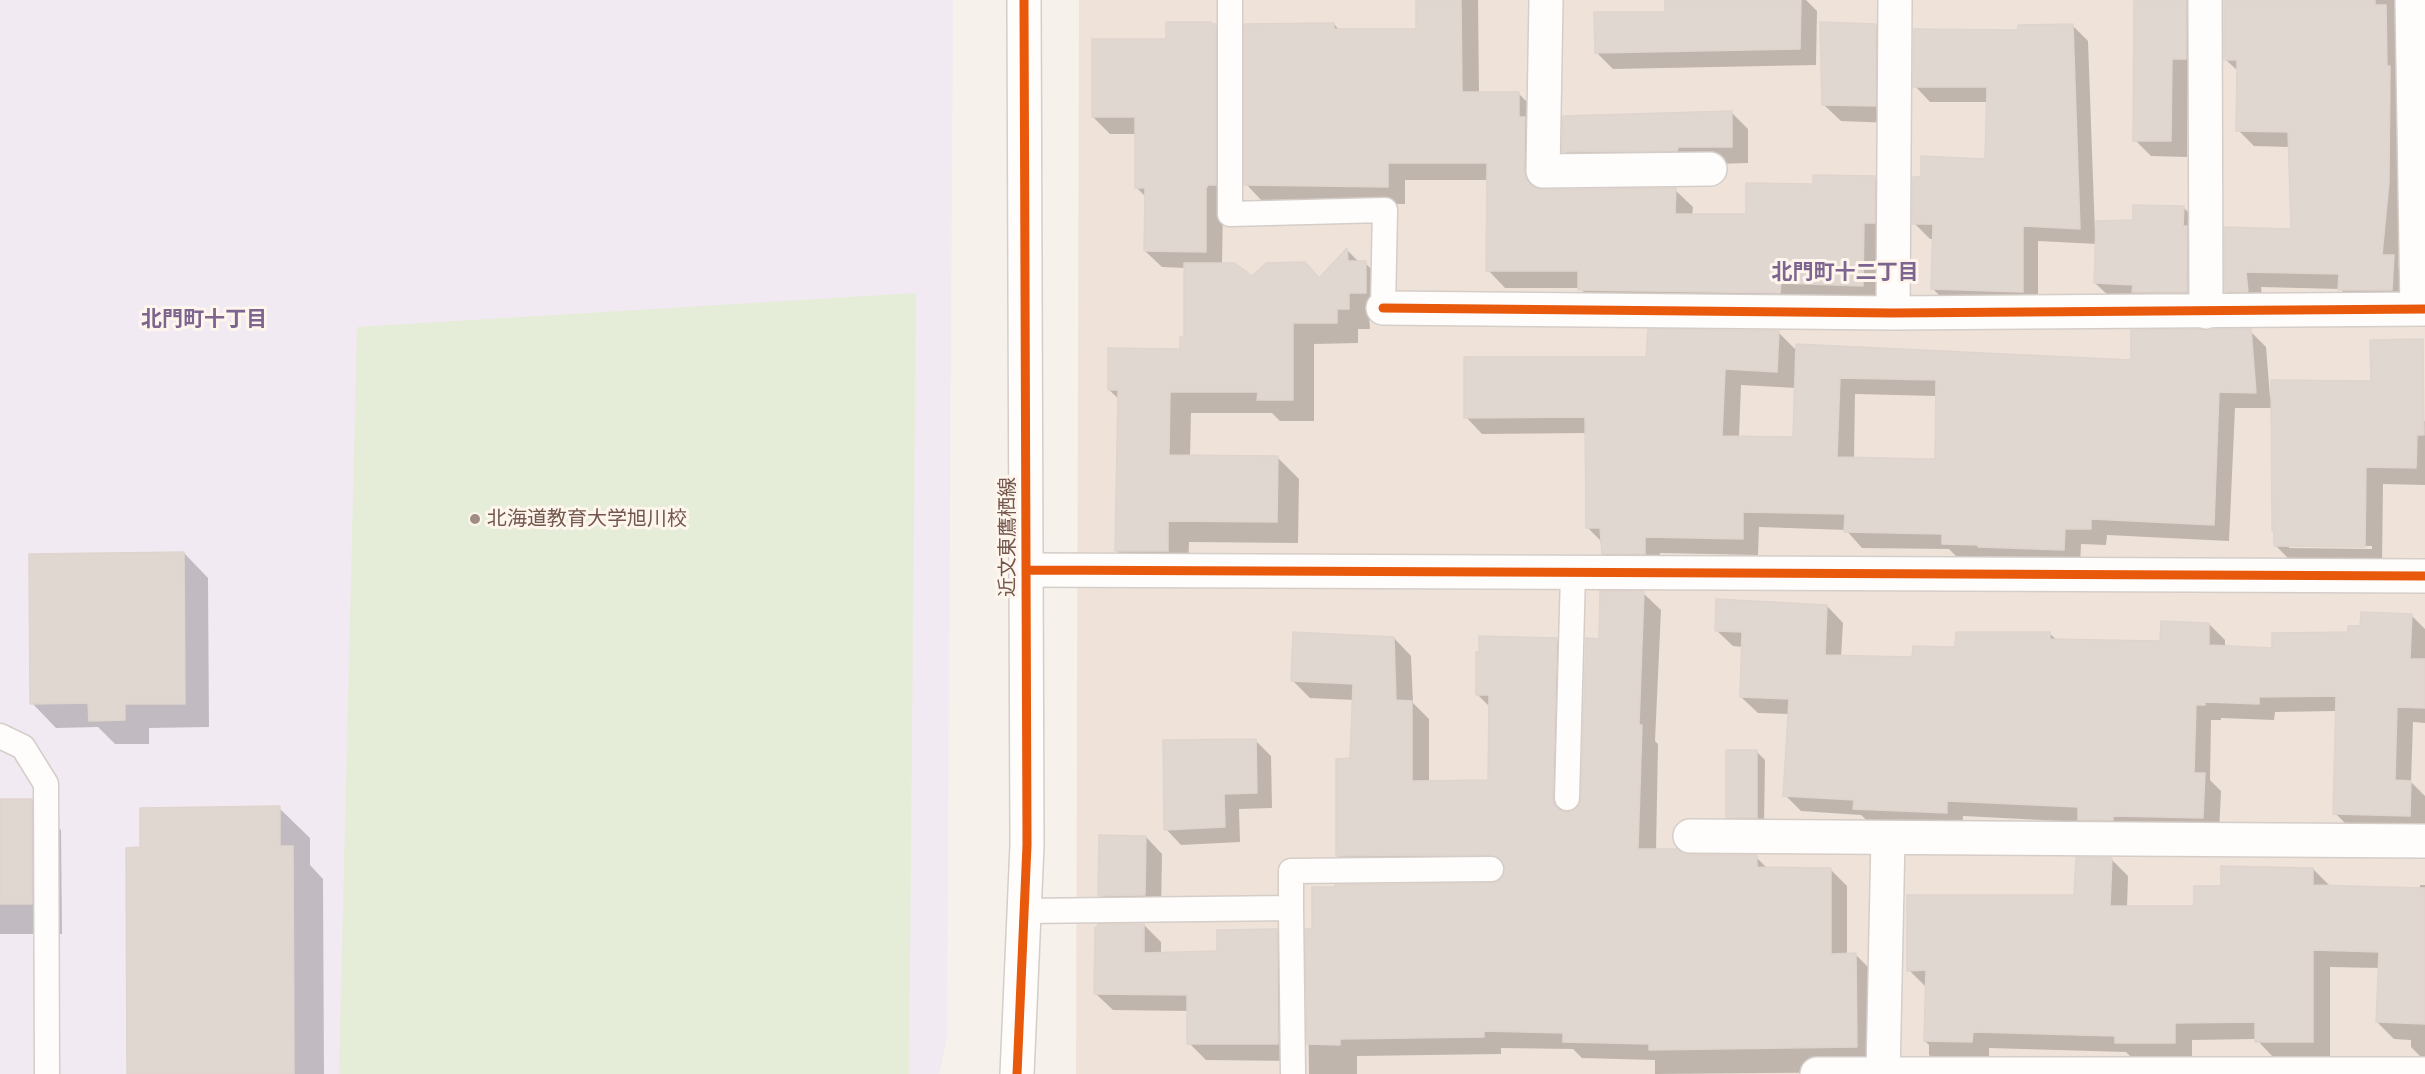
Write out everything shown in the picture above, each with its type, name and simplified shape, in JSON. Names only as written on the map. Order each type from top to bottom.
[{"type":"street","name":"近文東鷹栖線","points":[[1017,1074],[1027,845],[1024,0]]},
{"type":"street","points":[[1546,0],[1543,171],[1710,169]]},
{"type":"street","points":[[1893,313],[1895,0]]},
{"type":"street","points":[[2205,0],[2206,312]]},
{"type":"street","points":[[1383,308],[1893,313],[2421,309],[2412,0]]},
{"type":"street","points":[[1026,570],[2425,576]]},
{"type":"street","points":[[1690,836],[2425,841]]},
{"type":"street","points":[[1882,1074],[1888,838]]},
{"type":"street","points":[[1817,1074],[2425,1074]]},
{"type":"lane","points":[[1230,0],[1230,214],[1385,210],[1383,308]]},
{"type":"lane","points":[[1567,798],[1573,573]]},
{"type":"lane","points":[[0,736],[23,747],[46,784],[47,1074]]},
{"type":"lane","points":[[1293,1074],[1291,871],[1491,869]]},
{"type":"lane","points":[[1024,911],[1291,908]]},
{"type":"shaded area","name":"北海道教育大学旭川校","points":[[0,0],[953,0],[947,1039],[939,1074],[0,1074]]},
{"type":"shaded area","points":[[1079,0],[2425,0],[2425,1074],[1076,1074]]},
{"type":"green space","points":[[916,293],[909,1074],[339,1074],[357,327]]},
{"type":"building","points":[[1416,0],[1461,0],[1462,92],[1519,92],[1519,117],[1525,117],[1524,171],[1527,181],[1534,187],[1543,190],[1676,188],[1675,214],[1746,214],[1746,183],[1813,184],[1813,175],[1875,176],[1875,223],[1864,223],[1863,286],[1781,283],[1780,293],[1578,290],[1578,271],[1486,271],[1487,163],[1388,163],[1388,187],[1244,185],[1244,24],[1334,23],[1334,29],[1416,29]]},
{"type":"building","points":[[1665,0],[1801,0],[1800,49],[1595,53],[1594,12],[1665,12]]},
{"type":"building","points":[[2134,0],[2186,0],[2186,59],[2172,59],[2171,141],[2133,141]]},
{"type":"building","points":[[2224,0],[2375,0],[2375,5],[2386,5],[2387,66],[2390,66],[2389,182],[2382,255],[2394,255],[2392,290],[2338,290],[2339,274],[2246,272],[2248,292],[2225,292],[2224,227],[2291,229],[2288,132],[2236,131],[2237,60],[2224,60]]},
{"type":"building","points":[[1166,22],[1216,24],[1216,185],[1208,185],[1206,188],[1206,252],[1144,251],[1145,188],[1135,188],[1135,117],[1092,117],[1092,39],[1166,39]]},
{"type":"building","points":[[1820,22],[1876,24],[1876,106],[1822,105]]},
{"type":"building","points":[[2073,24],[2080,229],[2023,226],[2023,292],[1931,289],[1933,224],[1912,224],[1913,177],[1921,177],[1921,156],[1985,159],[1987,87],[1913,87],[1914,29],[2018,30],[2018,25]]},
{"type":"building","points":[[1732,111],[1732,147],[1678,147],[1677,151],[1562,152],[1563,116]]},
{"type":"building","points":[[2133,205],[2184,206],[2183,226],[2187,226],[2187,292],[2132,292],[2133,285],[2094,283],[2096,221],[2133,220]]},
{"type":"building","points":[[1347,248],[1348,261],[1366,261],[1366,293],[1349,293],[1349,309],[1337,309],[1337,323],[1293,323],[1293,400],[1257,400],[1258,392],[1170,392],[1169,455],[1278,456],[1277,522],[1168,521],[1168,551],[1115,551],[1118,390],[1108,390],[1108,348],[1180,349],[1180,337],[1184,337],[1184,263],[1235,263],[1252,276],[1266,263],[1305,262],[1319,278]]},
{"type":"building","points":[[1648,329],[1779,331],[1777,372],[1725,369],[1722,436],[1793,437],[1796,344],[2131,360],[2131,330],[2251,329],[2256,393],[2219,392],[2214,525],[2091,519],[2091,529],[2065,529],[2064,550],[1942,544],[1942,534],[1844,532],[1845,514],[1743,512],[1743,539],[1645,537],[1645,554],[1602,554],[1600,528],[1586,528],[1585,417],[1464,418],[1464,357],[1646,357]],"holes":[[[1840,378],[1936,380],[1935,459],[1837,457]]]},
{"type":"building","points":[[2423,339],[2424,435],[2417,435],[2416,468],[2366,467],[2365,547],[2274,546],[2271,380],[2371,381],[2370,340]]},
{"type":"building","points":[[184,552],[185,704],[125,704],[125,720],[89,721],[88,703],[30,704],[29,554]]},
{"type":"building","points":[[1600,591],[1644,591],[1639,725],[1642,725],[1638,849],[1678,849],[1690,855],[1757,855],[1757,867],[1831,868],[1831,954],[1856,953],[1857,1047],[1649,1050],[1649,1044],[1563,1042],[1563,1033],[1484,1031],[1484,1037],[1340,1039],[1340,1045],[1307,1044],[1305,929],[1312,929],[1312,887],[1491,883],[1498,882],[1505,868],[1498,857],[1491,855],[1336,856],[1336,759],[1350,758],[1353,684],[1291,681],[1293,632],[1394,637],[1396,700],[1412,701],[1412,781],[1488,780],[1489,695],[1476,695],[1476,652],[1479,652],[1479,636],[1557,638],[1553,798],[1559,810],[1567,812],[1579,806],[1581,798],[1586,638],[1599,639]]},
{"type":"building","points":[[1716,599],[1827,605],[1825,655],[1912,657],[1913,646],[1955,647],[1956,632],[2050,632],[2050,639],[2160,641],[2161,621],[2209,623],[2209,645],[2272,648],[2272,633],[2348,632],[2348,626],[2360,626],[2361,612],[2412,614],[2410,659],[2425,659],[2425,708],[2397,707],[2395,780],[2411,781],[2410,816],[2333,814],[2336,696],[2259,697],[2259,704],[2205,702],[2205,705],[2196,705],[2194,773],[2205,773],[2203,818],[2113,816],[2113,820],[2078,820],[2078,807],[1947,801],[1947,813],[1853,809],[1854,800],[1783,796],[1789,699],[1740,697],[1742,632],[1715,631]]},
{"type":"building","points":[[1256,739],[1257,793],[1224,794],[1225,827],[1164,830],[1163,740]]},
{"type":"building","points":[[1726,750],[1757,750],[1757,818],[1726,818]]},
{"type":"building","points":[[0,799],[32,799],[32,904],[0,904]]},
{"type":"building","points":[[280,806],[280,846],[293,846],[294,1074],[127,1074],[126,848],[140,847],[140,808]]},
{"type":"building","points":[[1099,835],[1146,836],[1145,895],[1098,896]]},
{"type":"building","points":[[2076,857],[2112,858],[2110,906],[2194,906],[2194,886],[2221,886],[2221,866],[2313,868],[2313,885],[2425,888],[2425,1024],[2376,1022],[2379,952],[2313,950],[2313,1042],[2255,1042],[2255,1022],[2175,1023],[2175,1043],[2115,1043],[2115,1036],[1973,1032],[1972,1042],[1924,1041],[1926,970],[1907,971],[1907,895],[2074,895]]},
{"type":"building","points":[[1098,924],[1144,924],[1144,953],[1217,951],[1217,930],[1277,929],[1278,1044],[1187,1044],[1187,995],[1094,994],[1095,927]]},
{"type":"cycle path","points":[[1017,1074],[1027,845],[1024,0]]},
{"type":"cycle path","points":[[1383,308],[1893,313],[2425,309]]},
{"type":"cycle path","points":[[1026,570],[2425,576]]},
{"type":"place","name":"北海道教育大学旭川校","points":[[475,519]]},
{"type":"district","name":"北門町十二丁目","points":[[1845,273]]},
{"type":"district","name":"北門町十丁目","points":[[204,320]]}]
